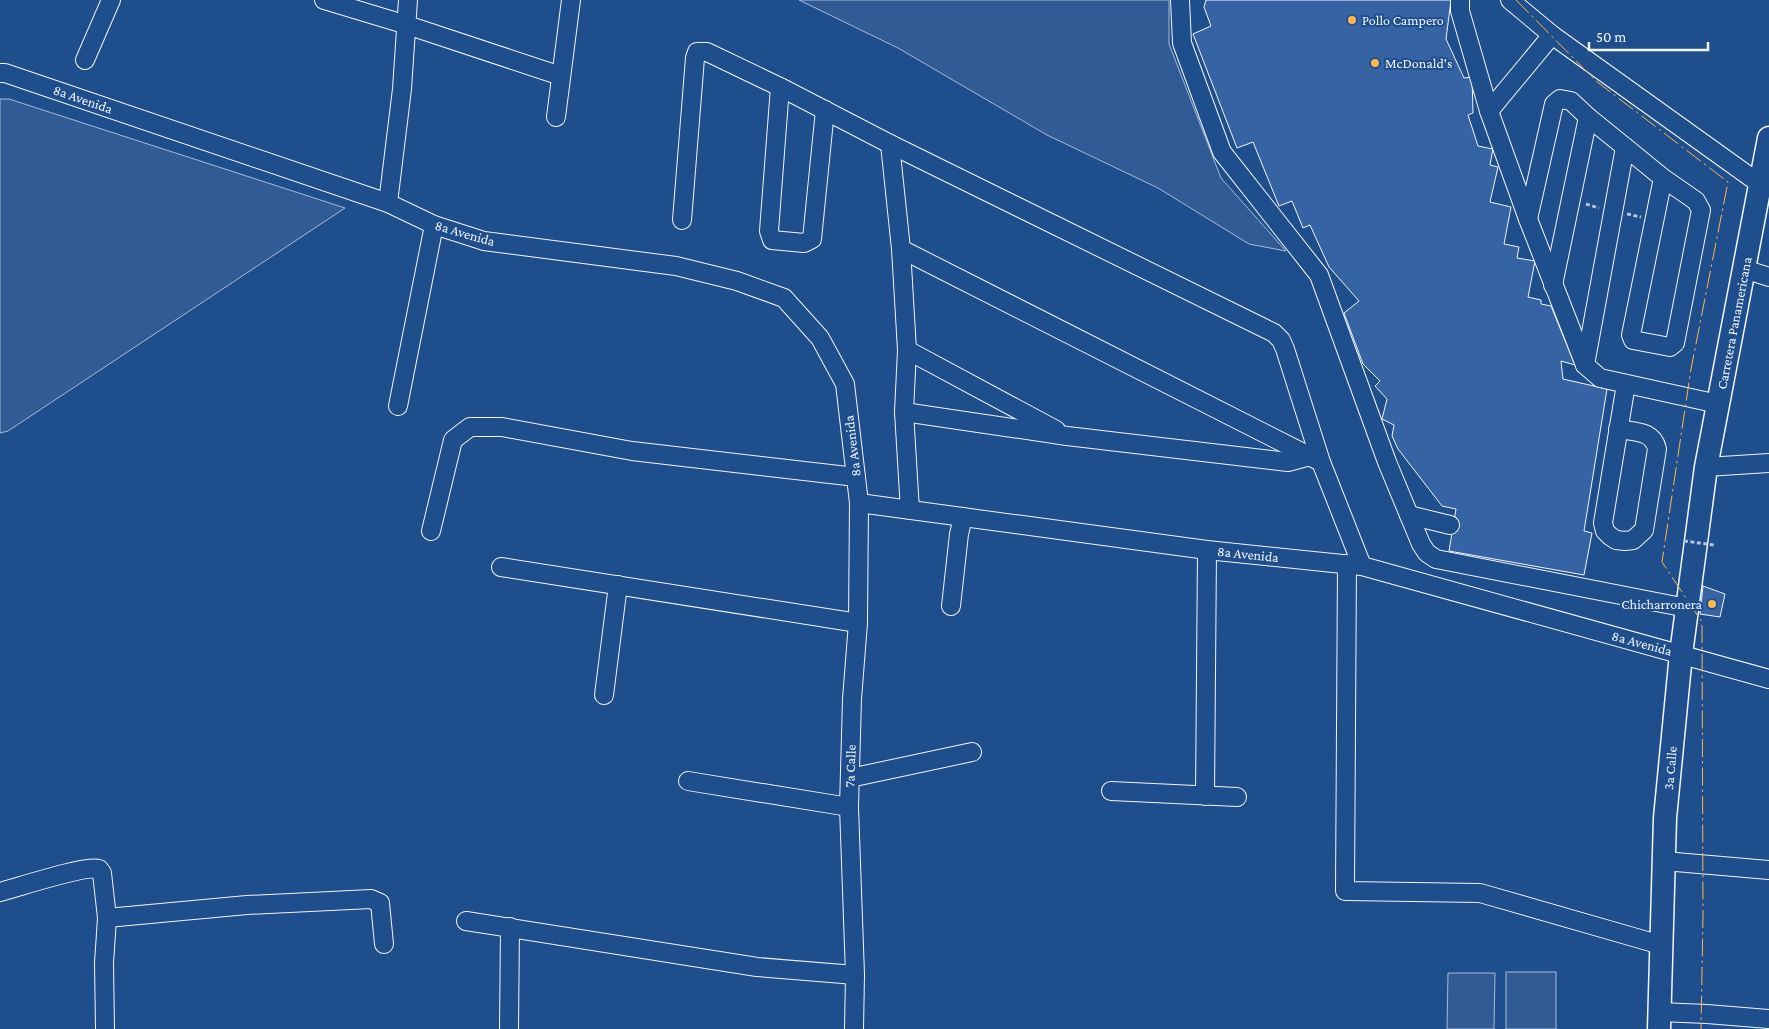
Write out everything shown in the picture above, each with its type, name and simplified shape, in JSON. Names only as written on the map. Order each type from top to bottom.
[{"type":"main road","name":"Carretera Panamericana","points":[[1700,508],[1706,467],[1769,138]]},
{"type":"main road","name":"3a Calle","points":[[1659,1021],[1665,818],[1681,654],[1700,508]]},
{"type":"street","points":[[85,60],[111,0]]},
{"type":"street","points":[[324,0],[407,25],[561,76]]},
{"type":"street","points":[[388,203],[402,89],[408,0]]},
{"type":"street","points":[[556,117],[571,0]]},
{"type":"street","points":[[1180,0],[1182,43],[1222,152],[1319,275],[1387,462],[1427,553],[1436,559],[1687,608]]},
{"type":"street","points":[[1460,0],[1460,12],[1489,111],[1528,220],[1585,365],[1600,378],[1718,404]]},
{"type":"street","points":[[1510,0],[1552,35],[1760,184]]},
{"type":"street","points":[[1489,111],[1552,35]]},
{"type":"street","points":[[682,220],[695,58],[697,52],[707,52],[1274,333],[1281,340],[1285,349],[1316,459],[1354,565],[1345,890],[1480,893],[1661,945]]},
{"type":"street","name":"8a Avenida","points":[[0,72],[5,72],[388,203],[434,225],[484,241],[676,266],[737,282],[784,298],[820,338],[845,384],[859,503],[1208,550],[1354,565],[1769,679]]},
{"type":"street","points":[[780,87],[769,231],[772,240],[804,243],[812,239],[824,110]]},
{"type":"street","points":[[1528,220],[1554,104],[1560,99],[1571,101],[1663,178],[1696,202],[1700,210],[1675,343],[1670,347],[1633,340],[1631,335],[1663,178]]},
{"type":"street","points":[[1553,286],[1588,117]]},
{"type":"street","points":[[890,144],[901,249],[907,350],[904,412],[910,510]]},
{"type":"street","points":[[1585,365],[1625,147]]},
{"type":"street","points":[[398,406],[434,225]]},
{"type":"street","points":[[901,249],[1316,459]]},
{"type":"street","points":[[1744,269],[1769,276]]},
{"type":"street","points":[[907,350],[1067,436]]},
{"type":"street","points":[[1618,429],[1646,434],[1652,437],[1656,441],[1657,449],[1644,530],[1633,540],[1625,541],[1616,540],[1610,536],[1605,531],[1603,523],[1618,429],[1626,384]]},
{"type":"street","points":[[1012,428],[1017,409]]},
{"type":"street","points":[[904,412],[1067,436],[1288,462],[1316,459]]},
{"type":"street","points":[[431,532],[453,440],[470,427],[502,427],[632,452],[856,477]]},
{"type":"street","points":[[1706,467],[1769,464]]},
{"type":"street","name":"7a Calle","points":[[854,1029],[855,975],[849,807],[852,699],[858,622],[859,503]]},
{"type":"street","points":[[1409,515],[1450,525]]},
{"type":"street","points":[[951,606],[959,534],[963,517]]},
{"type":"street","points":[[1205,796],[1208,550]]},
{"type":"street","points":[[501,567],[858,622]]},
{"type":"street","points":[[604,696],[618,585]]},
{"type":"street","points":[[850,778],[972,752]]},
{"type":"street","points":[[688,781],[849,807]]},
{"type":"street","points":[[1111,792],[1237,797]]},
{"type":"street","points":[[1664,860],[1769,870]]},
{"type":"street","points":[[0,892],[79,870],[94,867],[99,869],[102,873],[107,918],[104,963],[105,1029]]},
{"type":"street","points":[[107,918],[247,905],[371,899],[380,903],[384,944]]},
{"type":"street","points":[[466,921],[756,966],[855,975]]},
{"type":"street","points":[[510,927],[511,1028]]},
{"type":"street","points":[[1659,1021],[1707,1014],[1769,1019]]},
{"type":"path","points":[[1684,540],[1714,545]]},
{"type":"shaded area","points":[[799,0],[1169,0],[1169,44],[1221,178],[1286,251],[1249,244],[1158,188],[1047,135],[898,48]]},
{"type":"shaded area","points":[[0,99],[9,99],[345,208],[8,431],[0,433]]},
{"type":"shaded area","points":[[1506,972],[1556,972],[1556,1029],[1506,1029]]},
{"type":"shaded area","points":[[1448,973],[1495,973],[1494,1029],[1447,1029]]},
{"type":"building","points":[[1206,0],[1451,0],[1446,39],[1464,78],[1472,77],[1473,113],[1468,115],[1478,146],[1493,149],[1490,165],[1498,167],[1490,202],[1511,207],[1504,244],[1519,247],[1517,258],[1535,261],[1528,297],[1541,300],[1541,304],[1551,306],[1575,365],[1561,361],[1563,379],[1607,389],[1584,531],[1592,533],[1584,575],[1449,551],[1456,509],[1442,506],[1398,449],[1392,436],[1394,425],[1382,419],[1387,399],[1375,386],[1380,381],[1363,364],[1344,313],[1359,301],[1329,267],[1310,225],[1303,228],[1292,201],[1279,206],[1253,142],[1237,148],[1193,34],[1211,26],[1204,7]]},
{"type":"building","name":"Chicharronera","points":[[1703,586],[1725,594],[1720,617],[1700,614]]},
{"type":"power","points":[[1516,0],[1596,81],[1728,182],[1691,369],[1662,562],[1702,622],[1703,916],[1701,1029]]},
{"type":"place","name":"Pollo Campero","points":[[1352,20]]},
{"type":"place","name":"McDonald's","points":[[1375,63]]},
{"type":"place","name":"Chicharronera","points":[[1712,604]]}]
